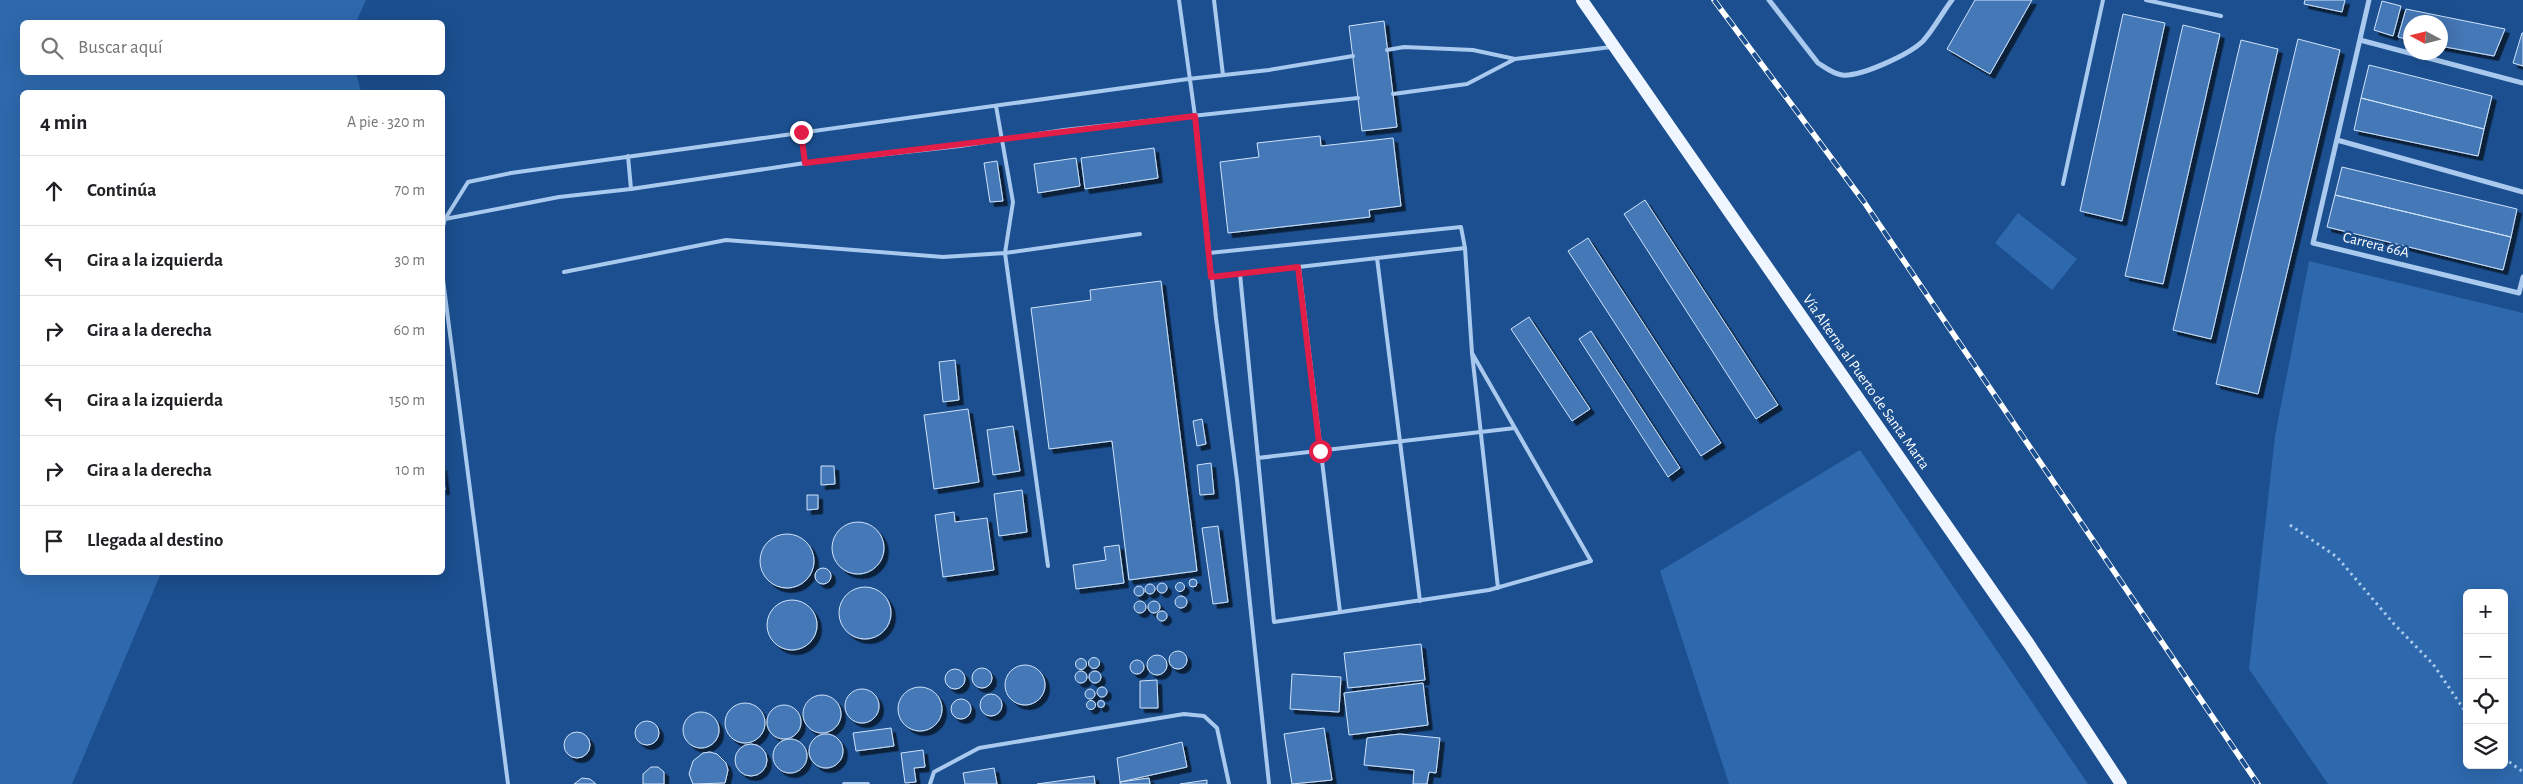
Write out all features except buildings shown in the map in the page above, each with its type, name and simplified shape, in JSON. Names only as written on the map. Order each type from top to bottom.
[{"type":"main road","name":"Vía Alterna al Puerto de Santa Marta","points":[[1582,0],[2028,644],[2121,784]]},
{"type":"street","points":[[1769,0],[1818,63],[1829,71],[1843,75],[1863,72],[1890,61],[1922,41],[1952,0]]},
{"type":"street","name":"Carrera 66A","points":[[2369,0],[2313,243],[2519,293],[2523,277]]},
{"type":"street","points":[[2360,40],[2523,83]]},
{"type":"street","points":[[2336,140],[2523,192]]},
{"type":"lane","points":[[1179,0],[1188,79],[1195,116],[1211,277],[1251,609],[1269,784]]},
{"type":"lane","points":[[1214,0],[1223,75]]},
{"type":"lane","points":[[2063,184],[2103,0]]},
{"type":"lane","points":[[2146,0],[2221,16]]},
{"type":"lane","points":[[1387,50],[1404,47],[1473,50],[1515,59],[1615,47]]},
{"type":"lane","points":[[445,219],[468,182],[510,173],[1353,56]]},
{"type":"lane","points":[[1393,94],[1467,84],[1515,59]]},
{"type":"lane","points":[[445,219],[559,197],[631,189],[805,163],[1358,98]]},
{"type":"lane","points":[[996,106],[1013,202],[1005,253],[1048,566]]},
{"type":"lane","points":[[801,132],[805,163]]},
{"type":"lane","points":[[628,156],[631,189]]},
{"type":"lane","points":[[1209,253],[1459,225],[1462,228],[1472,353],[1498,588]]},
{"type":"lane","points":[[564,272],[726,240],[942,257],[1005,253],[1140,234]]},
{"type":"lane","points":[[1211,277],[1465,248]]},
{"type":"lane","points":[[1377,258],[1420,600]]},
{"type":"lane","points":[[1298,267],[1340,612]]},
{"type":"lane","points":[[1240,274],[1274,622],[1498,588],[1591,561],[1472,353]]},
{"type":"lane","points":[[445,295],[508,784]]},
{"type":"lane","points":[[1258,458],[1515,428]]},
{"type":"lane","points":[[930,784],[934,772],[979,748],[1184,714],[1204,716],[1217,728],[1229,784]]},
{"type":"lane","points":[[844,784],[868,784]]},
{"type":"path","points":[[2290,525],[2337,557],[2360,587],[2433,664],[2463,708]]},
{"type":"path","points":[[2508,761],[2523,772]]},
{"type":"shaded area","points":[[0,0],[366,0],[357,20],[20,20],[20,75],[357,75],[360,90],[20,90],[20,575],[160,575],[72,784],[0,784]]},
{"type":"shaded area","points":[[2018,213],[2077,259],[2052,290],[1995,243]]},
{"type":"shaded area","points":[[2309,261],[2523,313],[2523,784],[2328,784],[2249,669],[2275,436]]},
{"type":"shaded area","points":[[1860,450],[2088,784],[1729,784],[1660,571]]},
{"type":"railway","points":[[1714,0],[1864,202],[2258,784]]},
{"type":"route","points":[[801,132],[805,163],[960,146],[1064,130],[1195,116],[1211,277],[1298,267],[1320,451]]}]
